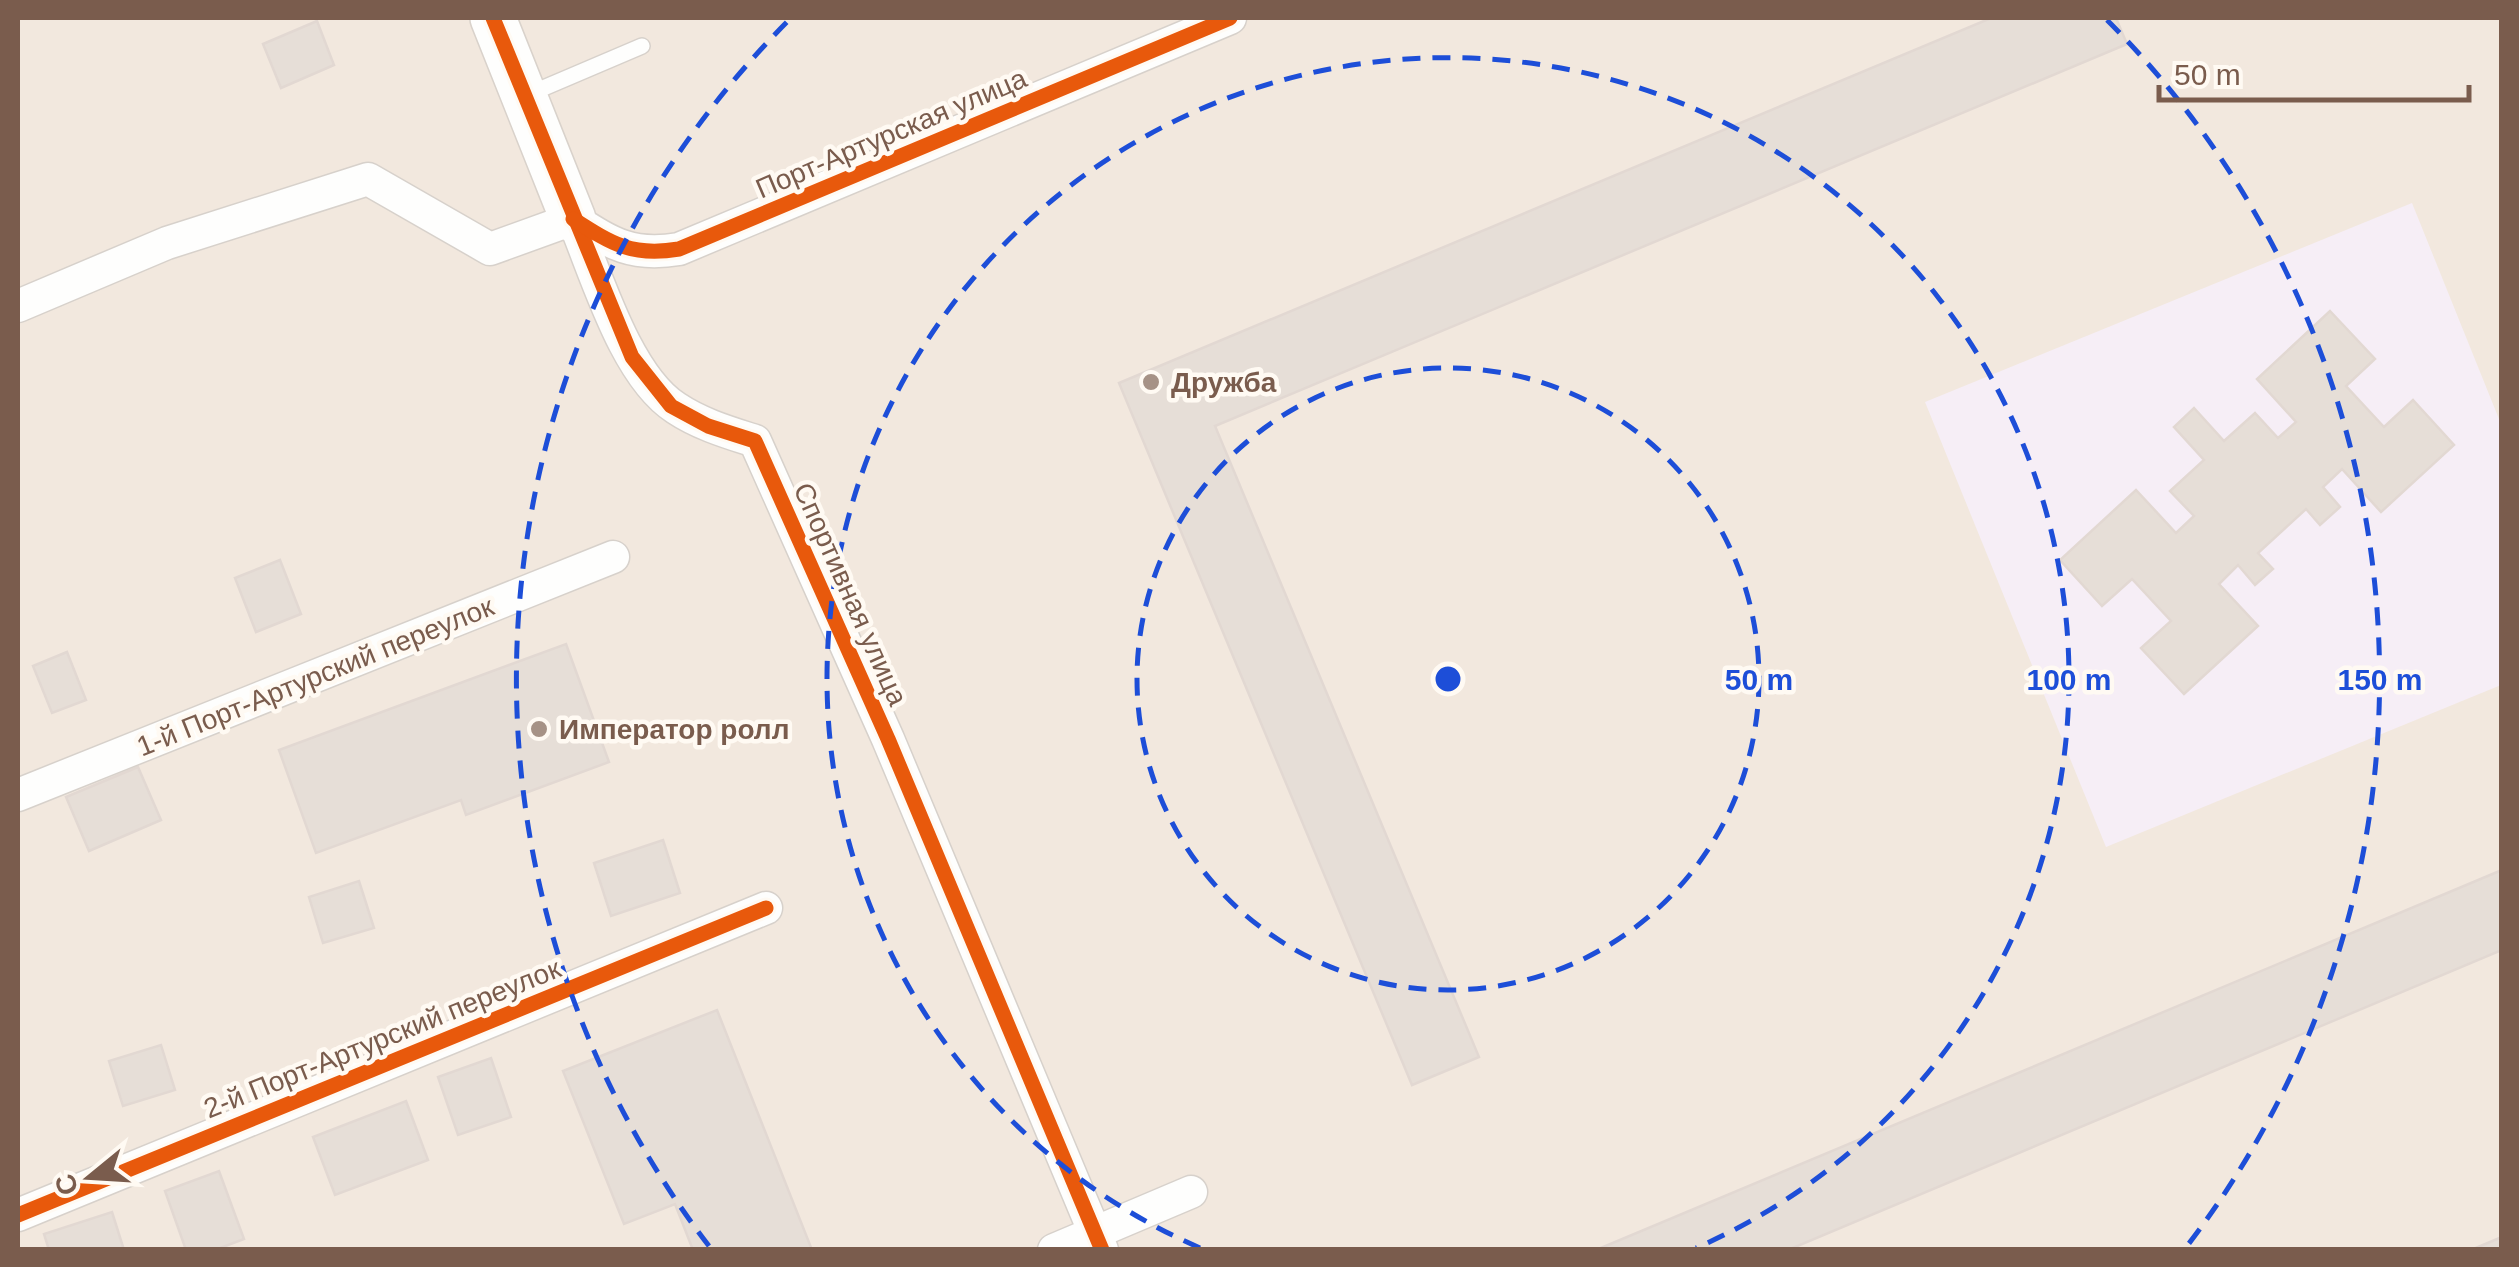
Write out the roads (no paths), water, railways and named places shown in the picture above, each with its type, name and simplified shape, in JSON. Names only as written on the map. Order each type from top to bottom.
[{"type":"street","name":"Спортивная улица","points":[[493,18],[632,357],[672,406],[708,426],[754,440],[888,738],[1098,1242]]},
{"type":"street","name":"Порт-Артурская улица","points":[[573,219],[610,243],[647,254],[679,249],[1230,18]]},
{"type":"street","points":[[18,306],[167,243],[368,179],[490,249],[573,219]]},
{"type":"street","name":"1-й Порт-Артурский переулок","points":[[18,794],[613,557]]},
{"type":"street","name":"2-й Порт-Артурский переулок","points":[[18,1216],[766,908]]},
{"type":"street","points":[[1054,1250],[1098,1242],[1191,1192]]},
{"type":"lane","points":[[524,97],[642,46]]},
{"type":"place","name":"Дружба","points":[[1151,382]]},
{"type":"place","name":"Император ролл","points":[[539,729]]}]
